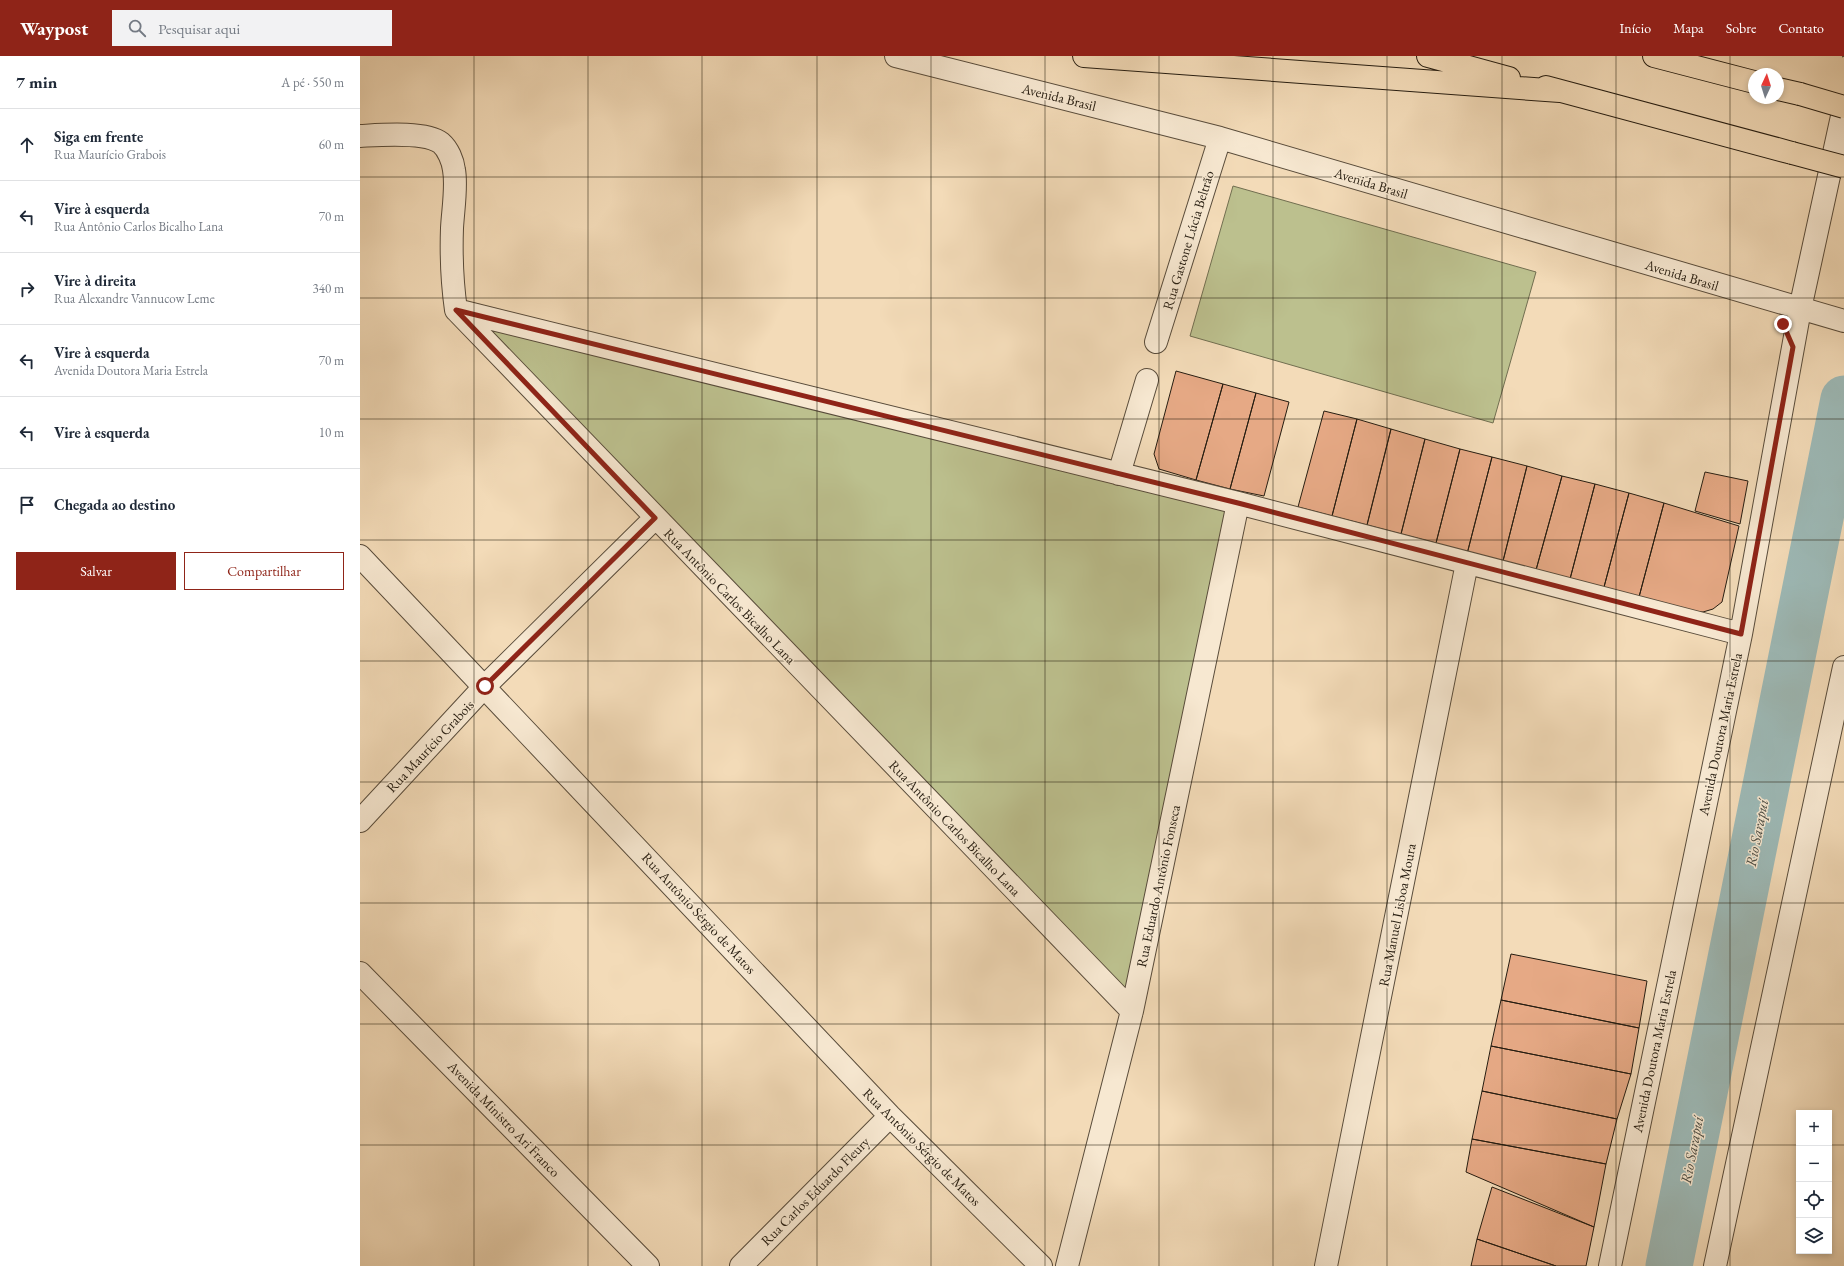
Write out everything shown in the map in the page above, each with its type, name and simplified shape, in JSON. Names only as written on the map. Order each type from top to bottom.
[{"type":"highway","points":[[1084,56],[1560,91]]},
{"type":"highway","points":[[1428,56],[1844,167]]},
{"type":"highway","points":[[1654,56],[1748,80]]},
{"type":"highway","points":[[1784,90],[1844,107]]},
{"type":"street","name":"Avenida Brasil","points":[[896,56],[1220,138],[1835,319]]},
{"type":"street","name":"Avenida Doutora Maria Estrela","points":[[1610,1266],[1741,634],[1800,309],[1844,107]]},
{"type":"street","points":[[360,136],[383,135],[425,137],[441,143],[450,155],[455,170],[451,246],[452,278],[456,310],[1238,503],[1467,564],[1741,634]]},
{"type":"street","name":"Rua Gastone Lúcia Beltrão","points":[[1156,342],[1220,138]]},
{"type":"street","points":[[1764,299],[1783,324],[1793,347]]},
{"type":"street","name":"Rua Antônio Carlos Bicalho Lana","points":[[456,310],[1132,1011]]},
{"type":"street","points":[[1119,474],[1147,380]]},
{"type":"street","name":"Rua Eduardo Antônio Fonseca","points":[[1067,1266],[1132,1011],[1238,503]]},
{"type":"street","name":"Rua Maurício Grabois","points":[[360,822],[485,686],[655,518]]},
{"type":"street","name":"Rua Antônio Sérgio de Matos","points":[[360,556],[485,686],[890,1116],[1040,1266]]},
{"type":"street","name":"Rua Manuel Lisboa Moura","points":[[1326,1266],[1467,564]]},
{"type":"street","points":[[1715,1266],[1844,667]]},
{"type":"street","name":"Avenida Ministro Ari Franco","points":[[360,972],[648,1266]]},
{"type":"street","name":"Rua Carlos Eduardo Fleury","points":[[741,1266],[890,1116]]},
{"type":"green space","points":[[1233,186],[1536,272],[1493,423],[1190,336]]},
{"type":"green space","points":[[456,310],[1238,503],[1132,1011]]},
{"type":"building","points":[[1176,371],[1223,384],[1196,480],[1159,469],[1154,454]]},
{"type":"building","points":[[1223,384],[1256,393],[1230,489],[1196,480]]},
{"type":"building","points":[[1256,393],[1289,402],[1264,496],[1230,489]]},
{"type":"building","points":[[1324,411],[1357,419],[1332,516],[1298,507]]},
{"type":"building","points":[[1357,419],[1391,429],[1367,525],[1332,516]]},
{"type":"building","points":[[1391,429],[1425,439],[1401,534],[1367,525]]},
{"type":"building","points":[[1425,439],[1460,449],[1436,543],[1401,534]]},
{"type":"building","points":[[1460,449],[1492,457],[1467,554],[1436,543]]},
{"type":"building","points":[[1492,457],[1527,466],[1503,561],[1467,554]]},
{"type":"building","points":[[1527,466],[1562,476],[1536,570],[1503,561]]},
{"type":"building","points":[[1705,472],[1748,481],[1740,524],[1695,511]]},
{"type":"building","points":[[1562,476],[1595,484],[1570,579],[1536,570]]},
{"type":"building","points":[[1595,484],[1629,493],[1604,587],[1570,579]]},
{"type":"building","points":[[1629,493],[1664,503],[1639,597],[1604,587]]},
{"type":"building","points":[[1664,503],[1739,526],[1722,602],[1713,609],[1703,612],[1692,612],[1639,597]]},
{"type":"building","points":[[1511,954],[1647,981],[1639,1028],[1501,1000]]},
{"type":"building","points":[[1501,1000],[1639,1028],[1631,1074],[1491,1046]]},
{"type":"building","points":[[1491,1046],[1631,1074],[1617,1119],[1482,1091]]},
{"type":"building","points":[[1482,1091],[1617,1119],[1606,1164],[1472,1139]]},
{"type":"building","points":[[1472,1139],[1606,1164],[1594,1227],[1466,1172]]},
{"type":"building","points":[[1492,1187],[1594,1227],[1586,1266],[1556,1266],[1477,1239]]},
{"type":"building","points":[[1477,1239],[1556,1266],[1471,1266]]},
{"type":"waterway","name":"Rio Sarapuí","points":[[1669,1266],[1844,399]]},
{"type":"route","points":[[485,686],[655,518],[456,310],[1238,503],[1741,634],[1793,347],[1783,324]]}]
